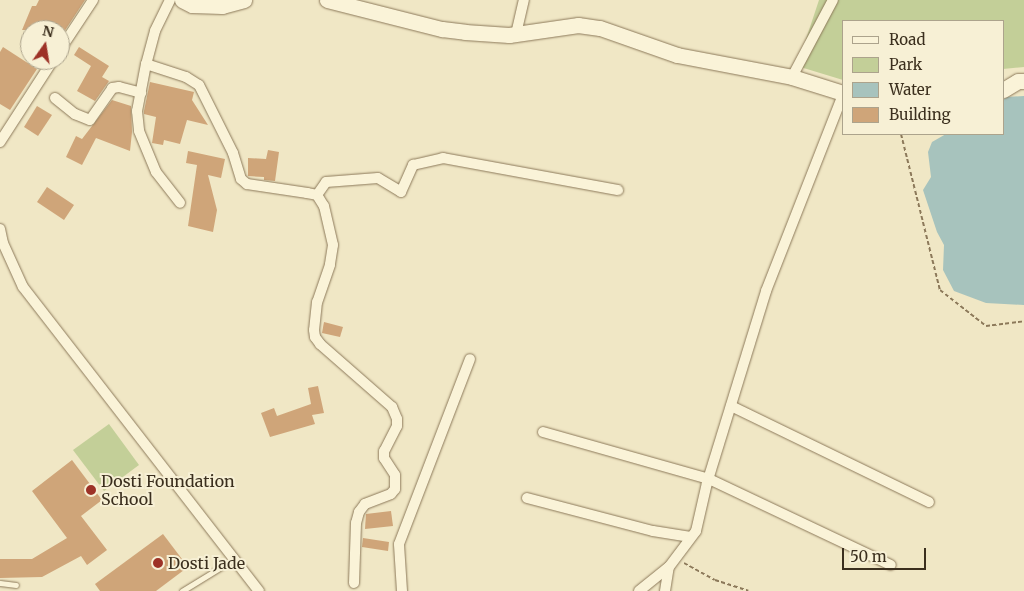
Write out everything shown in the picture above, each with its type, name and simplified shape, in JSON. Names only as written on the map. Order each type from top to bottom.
[{"type":"street","points":[[70,34],[92,0]]},
{"type":"street","points":[[170,0],[155,31],[146,64],[138,111],[140,131],[156,172],[180,203]]},
{"type":"street","points":[[182,0],[192,5],[222,6],[244,0]]},
{"type":"street","points":[[516,34],[524,0]]},
{"type":"street","points":[[792,77],[833,0]]},
{"type":"street","points":[[332,1],[442,29],[516,34],[578,25],[600,28],[676,56],[792,77],[842,94]]},
{"type":"street","points":[[146,64],[186,77],[199,85],[233,153],[241,179],[247,184],[317,195],[324,206],[334,245],[330,264],[317,302],[315,337],[320,344],[392,407],[397,419],[397,426],[384,451],[384,458],[395,475],[395,489],[391,494],[365,504],[359,512],[356,523],[354,584]]},
{"type":"street","points":[[0,142],[47,70]]},
{"type":"street","points":[[1004,89],[1018,81],[1024,81]]},
{"type":"street","points":[[55,98],[85,119],[90,120],[112,88],[119,87],[140,93]]},
{"type":"street","points":[[639,591],[672,562],[696,531],[730,406],[766,291],[842,97]]},
{"type":"street","points":[[317,195],[326,182],[378,178],[402,192],[413,165],[443,158],[618,190]]},
{"type":"street","points":[[0,229],[3,243],[23,286],[259,591]]},
{"type":"street","points":[[402,591],[400,544],[470,359]]},
{"type":"street","points":[[730,406],[929,502]]},
{"type":"street","points":[[543,432],[709,479],[891,565]]},
{"type":"street","points":[[527,498],[653,531],[692,537]]},
{"type":"street","points":[[665,591],[672,562]]},
{"type":"lane","points":[[182,591],[234,559]]},
{"type":"lane","points":[[0,583],[16,585]]},
{"type":"path","points":[[901,135],[940,290],[986,326],[1024,322]]},
{"type":"path","points":[[672,562],[748,591]]},
{"type":"green space","points":[[819,0],[1024,0],[1024,67],[1004,69],[1004,20],[842,20],[842,80],[797,66]]},
{"type":"green space","points":[[109,424],[139,465],[104,491],[73,450]]},
{"type":"water","points":[[1024,96],[1024,305],[986,303],[954,291],[943,270],[944,245],[937,232],[923,190],[931,177],[928,152],[932,142],[944,135],[1004,135],[1004,99],[1007,97]]},
{"type":"building","points":[[39,0],[85,0],[70,23],[70,20],[26,20],[32,6],[36,6]]},
{"type":"building","points":[[3,47],[20,58],[20,70],[36,70],[10,110],[0,104],[0,52]]},
{"type":"building","points":[[79,47],[109,66],[102,77],[109,81],[95,101],[77,91],[91,66],[74,55]]},
{"type":"building","points":[[150,82],[194,92],[192,100],[208,125],[187,120],[180,144],[164,140],[163,145],[152,143],[156,117],[144,114]]},
{"type":"building","points":[[112,100],[131,106],[132,132],[130,151],[96,138],[82,165],[66,157],[76,136],[82,139]]},
{"type":"building","points":[[37,106],[52,115],[38,136],[24,127]]},
{"type":"building","points":[[268,150],[279,152],[275,181],[264,180],[264,177],[248,176],[248,158],[266,159]]},
{"type":"building","points":[[188,151],[225,159],[221,178],[208,175],[217,210],[213,232],[188,226],[197,165],[186,163]]},
{"type":"building","points":[[47,187],[74,205],[64,220],[37,202]]},
{"type":"building","points":[[324,322],[343,327],[340,337],[322,333]]},
{"type":"building","points":[[318,386],[324,413],[312,415],[315,424],[270,437],[261,413],[274,408],[277,416],[311,404],[308,388]]},
{"type":"building","points":[[72,460],[102,500],[81,516],[107,550],[87,565],[81,556],[42,577],[0,578],[0,559],[32,559],[67,538],[32,491]]},
{"type":"building","points":[[391,511],[393,526],[365,529],[366,514]]},
{"type":"building","name":"Dosti Jade","points":[[163,534],[188,567],[156,591],[100,591],[95,584]]},
{"type":"building","points":[[363,538],[389,542],[388,551],[362,547]]},
{"type":"place","name":"Dosti Foundation School","points":[[91,490]]},
{"type":"place","name":"Dosti Jade","points":[[158,563]]}]
